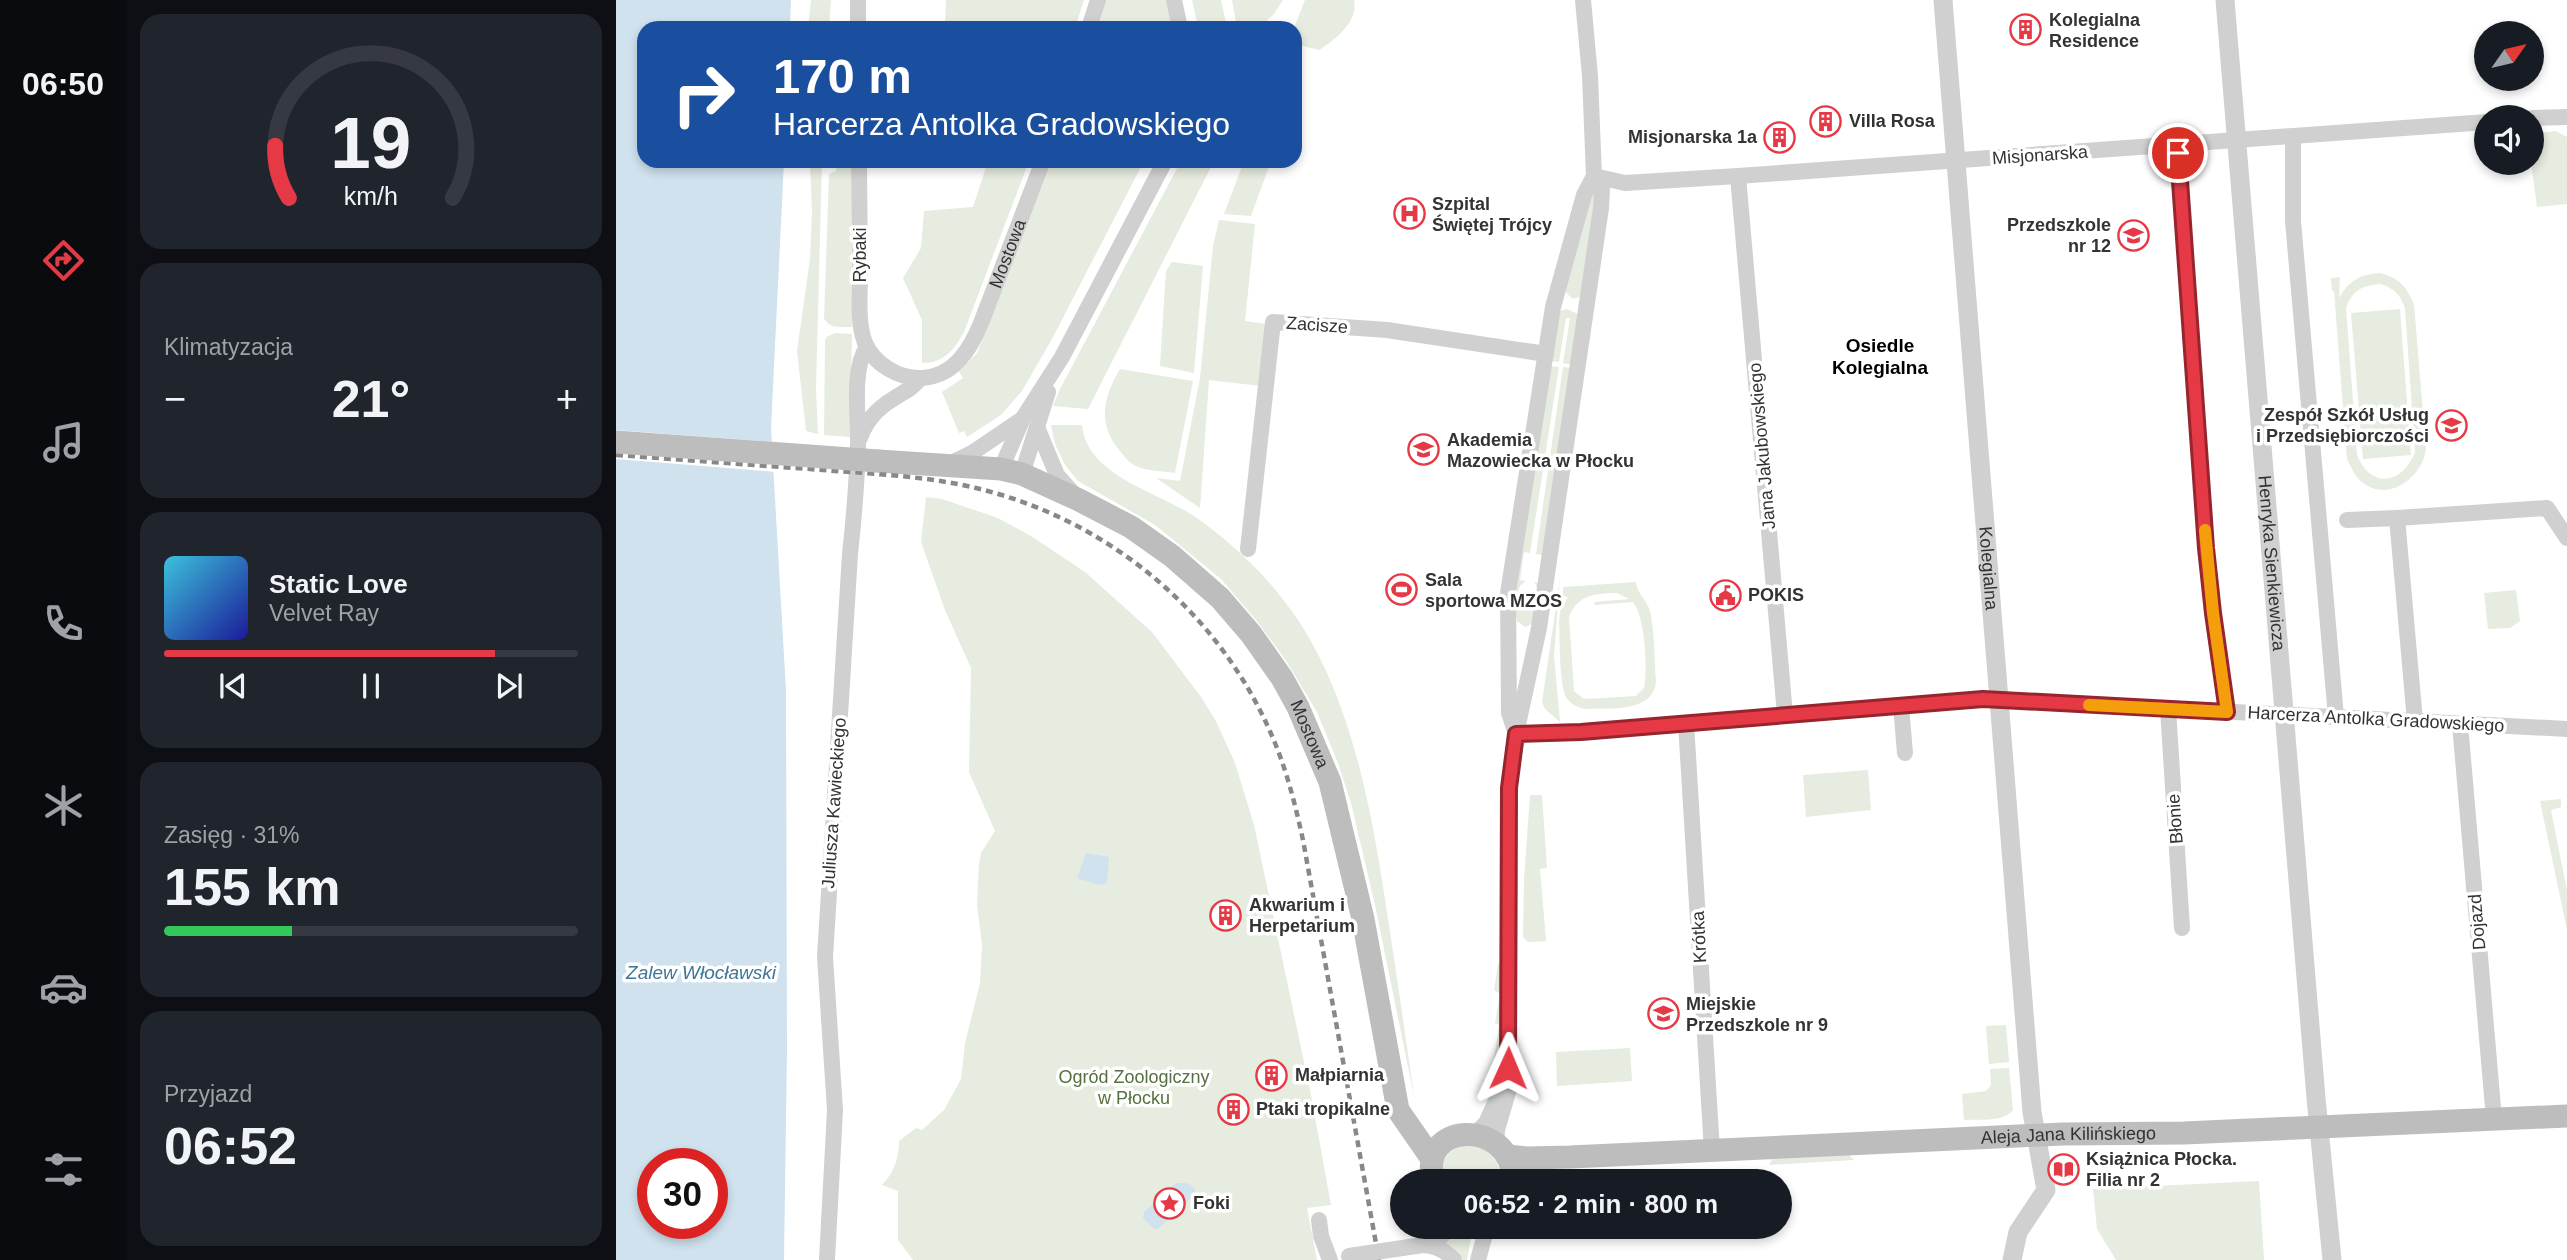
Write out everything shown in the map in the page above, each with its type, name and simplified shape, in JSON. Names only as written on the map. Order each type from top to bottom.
[{"type":"main road","name":"Mostowa","points":[[616,442],[1012,472],[1079,500],[1147,538],[1196,576],[1251,634],[1290,693],[1314,741],[1332,792],[1363,919],[1398,1110],[1432,1169]]},
{"type":"main road","name":"Mostowa","points":[[1390,1059],[1411,1112],[1431,1129],[1464,1135],[1501,1151]]},
{"type":"main road","name":"Aleja Jana Kilińskiego","points":[[1501,1151],[1528,1158],[1570,1157],[2108,1132],[2156,1134],[2567,1116]]},
{"type":"main road","points":[[1433,1169],[1439,1147],[1464,1135]]},
{"type":"main road","points":[[1501,1151],[1512,1169]]},
{"type":"main road","name":"Aleja Jana Kilińskiego","points":[[1534,1169],[1570,1157]]},
{"type":"street","points":[[858,0],[858,21]]},
{"type":"street","points":[[1091,21],[1098,0]]},
{"type":"street","points":[[1174,0],[1178,21]]},
{"type":"street","points":[[1501,1151],[1497,1130],[1507,1100],[1510,968],[1509,788],[1516,734],[1539,628],[1601,208],[1602,190],[1594,176],[1590,76],[1583,0]]},
{"type":"street","name":"Kolegialna","points":[[1943,0],[2032,1112],[2046,1190],[2018,1232],[2012,1260]]},
{"type":"street","name":"Henryka Sienkiewicza","points":[[2225,0],[2332,1260]]},
{"type":"street","points":[[2544,118],[2565,117]]},
{"type":"street","name":"Misjonarska","points":[[1594,176],[1625,183],[2474,123]]},
{"type":"street","points":[[2293,136],[2293,221],[2336,717]]},
{"type":"street","points":[[2177,145],[2206,548],[2227,712]]},
{"type":"street","name":"Rybaki","points":[[859,168],[860,307],[867,347]]},
{"type":"street","name":"Mostowa","points":[[858,443],[863,429],[876,412],[912,387],[919,378],[950,368],[971,346],[1040,168]]},
{"type":"street","points":[[941,467],[1040,415],[1062,357],[1161,168]]},
{"type":"street","points":[[1516,734],[1509,713],[1508,593],[1553,307],[1584,195],[1594,176]]},
{"type":"street","name":"Jana Jakubowskiego","points":[[1738,176],[1785,715]]},
{"type":"street","points":[[1553,307],[1563,303],[1572,304],[1584,311]]},
{"type":"street","name":"Zacisze","points":[[1248,549],[1273,322],[1387,330],[1546,354]]},
{"type":"street","points":[[867,347],[875,358],[893,372],[919,378]]},
{"type":"street","name":"Juliusza Kawieckiego","points":[[827,1260],[835,1110],[825,957],[858,443],[860,370],[862,355],[867,347]]},
{"type":"street","points":[[1012,472],[1030,422]]},
{"type":"street","name":"Mostowa","points":[[1030,422],[1056,475],[1079,500]]},
{"type":"street","points":[[2347,520],[2547,508],[2567,538]]},
{"type":"street","points":[[2397,518],[2415,721]]},
{"type":"street","points":[[1507,619],[1515,632],[1523,635],[1531,635],[1539,628]]},
{"type":"street","name":"Harcerza Antolka Gradowskiego","points":[[1516,734],[1581,732],[1983,699],[2567,729]]},
{"type":"street","points":[[1900,706],[1905,753]]},
{"type":"street","name":"Błonie","points":[[2168,709],[2182,928]]},
{"type":"street","name":"Krótka","points":[[1686,723],[1712,1151]]},
{"type":"street","name":"Dojazd","points":[[2460,724],[2494,1119]]},
{"type":"street","points":[[1464,1135],[1489,1117],[1507,1077]]},
{"type":"street","points":[[1319,1220],[1321,1236],[1330,1260]]},
{"type":"street","points":[[1423,1245],[1428,1239]]},
{"type":"street","points":[[1342,1258],[1423,1245],[1436,1239]]},
{"type":"street","points":[[1476,1239],[1476,1260]]},
{"type":"street","points":[[1476,1260],[1483,1239]]},
{"type":"street","points":[[1423,1245],[1446,1252],[1454,1260]]},
{"type":"green space","points":[[811,0],[831,0],[830,21],[809,21]]},
{"type":"green space","points":[[946,0],[1084,0],[1077,21],[945,21]]},
{"type":"green space","points":[[1106,0],[1167,0],[1171,21],[1100,21]]},
{"type":"green space","points":[[1192,0],[1221,0],[1226,21],[1196,21]]},
{"type":"green space","points":[[1232,0],[1283,0],[1266,21],[1236,21]]},
{"type":"green space","points":[[1305,0],[1354,0],[1355,8],[1349,22],[1332,41],[1319,50],[1302,46],[1302,21],[1297,21]]},
{"type":"green space","points":[[2556,131],[2567,137],[2567,204],[2537,207],[2533,175],[2544,175],[2544,132]]},
{"type":"green space","points":[[810,168],[822,168],[816,389],[818,434],[806,431],[797,351],[810,259]]},
{"type":"green space","points":[[837,168],[851,168],[852,327],[833,326],[824,319],[829,174]]},
{"type":"green space","points":[[986,168],[1026,168],[964,332],[948,354],[936,361],[922,363],[922,320],[903,278],[921,248],[924,211],[973,207]]},
{"type":"green space","points":[[1049,168],[1140,168],[1052,339],[1022,391],[1001,415],[967,437],[964,431],[959,433],[942,392],[963,378],[959,372],[977,353]]},
{"type":"green space","points":[[1177,168],[1210,168],[1088,409],[1053,406]]},
{"type":"green space","points":[[1241,168],[1268,168],[1251,216],[1224,214]]},
{"type":"green space","points":[[1595,192],[1582,296],[1573,299],[1564,291],[1591,193]]},
{"type":"green space","points":[[1219,220],[1255,224],[1245,321],[1266,324],[1261,386],[1209,380],[1200,508],[1156,478],[1180,481],[1200,378],[1213,246]]},
{"type":"green space","points":[[1172,262],[1203,266],[1194,373],[1160,366],[1166,271]]},
{"type":"green space","points":[[2380,273],[2397,280],[2414,304],[2426,449],[2424,459],[2413,476],[2405,483],[2386,490],[2376,489],[2362,482],[2347,459],[2331,278],[2340,277],[2339,298],[2356,280]],"holes":[[[2380,284],[2396,292],[2405,308],[2415,452],[2403,471],[2387,479],[2370,474],[2357,455],[2346,308],[2358,290]]]},
{"type":"green space","points":[[1567,309],[1578,314],[1573,365],[1563,363],[1570,318],[1566,318],[1559,362],[1550,361],[1560,311]]},
{"type":"green space","points":[[2400,309],[2411,455],[2363,459],[2351,313]]},
{"type":"green space","points":[[835,333],[852,334],[850,437],[824,435],[825,342],[826,337]]},
{"type":"green space","points":[[1549,366],[1559,367],[1530,553],[1524,552],[1520,580],[1526,581],[1520,586],[1518,593],[1523,600],[1531,601],[1537,597],[1538,589],[1534,582],[1538,583],[1542,555],[1536,554],[1563,367],[1573,368],[1534,623],[1525,627],[1517,621],[1514,606]]},
{"type":"green space","points":[[1120,369],[1193,381],[1175,473],[1134,465],[1113,441],[1105,421],[1105,411],[1106,401]]},
{"type":"green space","points":[[1051,425],[1082,425],[1087,443],[1097,458],[1111,470],[1197,518],[1221,536],[1266,579],[1285,602],[1326,670],[1354,747],[1373,828],[1414,1096],[1351,803],[1317,712],[1285,659],[1221,579],[1155,525],[1078,481],[1065,465],[1055,444]]},
{"type":"green space","name":"Ogród Zoologiczny w Płocku","points":[[926,497],[942,499],[998,518],[1031,536],[1085,572],[1152,632],[1216,721],[1235,763],[1254,825],[1311,1095],[1331,1205],[1307,1208],[1317,1260],[913,1260],[898,1240],[898,1191],[882,1185],[895,1165],[899,1141],[916,1128],[922,1130],[944,1110],[961,1079],[965,1043],[980,983],[982,945],[977,904],[979,864],[981,853],[995,831],[969,772],[971,668],[945,610],[921,542]]},
{"type":"green space","points":[[1560,579],[1554,656],[1560,722],[1545,709],[1542,702]]},
{"type":"green space","points":[[1636,582],[1638,591],[1650,611],[1653,628],[1656,682],[1647,699],[1628,707],[1585,709],[1574,705],[1566,697],[1560,661],[1560,611],[1568,597],[1563,596],[1563,587]],"holes":[[[1617,593],[1629,599],[1594,602],[1595,605],[1633,602],[1640,619],[1644,644],[1644,688],[1636,696],[1584,699],[1574,691],[1569,617],[1572,610],[1582,600],[1602,594]]]},
{"type":"green space","points":[[2516,590],[2520,621],[2510,628],[2488,629],[2484,593]]},
{"type":"green space","points":[[1868,770],[1871,810],[1806,817],[1803,775]]},
{"type":"green space","points":[[1530,795],[1542,795],[1547,868],[1540,869],[1546,941],[1528,942],[1523,937]]},
{"type":"green space","points":[[2561,799],[2561,807],[2551,810],[2567,891],[2567,930],[2540,801]]},
{"type":"green space","points":[[1498,964],[1501,965],[1502,1060],[1497,1084],[1491,1087],[1482,1081],[1491,1079],[1499,1025],[1495,1023],[1500,994],[1494,990]]},
{"type":"green space","points":[[2006,1025],[2009,1062],[1989,1064],[1986,1026]]},
{"type":"green space","points":[[1630,1048],[1632,1081],[1557,1086],[1556,1052]]},
{"type":"green space","points":[[2009,1068],[2013,1110],[1997,1119],[1964,1120],[1962,1094],[1986,1091],[1991,1085],[1990,1069]]},
{"type":"green space","points":[[1462,1144],[1480,1148],[1491,1154],[1500,1169],[1443,1169],[1445,1159]]},
{"type":"green space","points":[[1849,1155],[1854,1160],[1769,1165],[1773,1158]]},
{"type":"green space","points":[[2259,1181],[2264,1260],[2116,1260],[2097,1229],[2093,1189]]},
{"type":"green space","points":[[1445,1239],[1471,1239],[1467,1260],[1461,1260],[1443,1242]]},
{"type":"water","name":"Zalew Włocławski","points":[[616,0],[791,0],[790,21],[637,21],[637,168],[784,168],[771,428],[786,691],[787,1050],[784,1260],[616,1260]]},
{"type":"water","points":[[1086,853],[1109,857],[1107,883],[1099,885],[1077,878]]},
{"type":"water","name":"Foki","points":[[1176,1183],[1189,1184],[1196,1193],[1158,1229],[1153,1228],[1143,1218],[1144,1212]]},
{"type":"pier","points":[[616,430],[775,442],[776,472],[616,459]]},
{"type":"railway","points":[[616,455],[900,476],[976,488],[1025,503],[1072,523],[1116,549],[1156,580],[1193,615],[1225,654],[1253,697],[1275,743],[1291,791],[1303,840],[1379,1260]]},
{"type":"slow traffic","points":[[2089,705],[2227,712],[2205,530]]},
{"type":"place","name":"Kolegialna Residence","points":[[2026,30]]},
{"type":"place","name":"Villa Rosa","points":[[1826,121]]},
{"type":"place","name":"Misjonarska 1a","points":[[1780,137]]},
{"type":"place","name":"Szpital Świętej Trójcy","points":[[1409,214]]},
{"type":"place","name":"Przedszkole nr 12","points":[[2134,235]]},
{"type":"place","name":"Zespół Szkół Usług i Przedsiębiorczości","points":[[2452,425]]},
{"type":"place","name":"Akademia Mazowiecka w Płocku","points":[[1424,450]]},
{"type":"place","name":"Sala sportowa MZOS","points":[[1402,590]]},
{"type":"place","name":"POKIS","points":[[1725,595]]},
{"type":"place","name":"Akwarium i Herpetarium","points":[[1226,915]]},
{"type":"place","name":"Miejskie Przedszkole nr 9","points":[[1663,1014]]},
{"type":"place","name":"Małpiarnia","points":[[1272,1075]]},
{"type":"place","name":"Ptaki tropikalne","points":[[1233,1109]]},
{"type":"place","name":"Książnica Płocka. Filia nr 2","points":[[2063,1169]]},
{"type":"place","name":"Foki","points":[[1170,1203]]},
{"type":"district","name":"Osiedle Kolegialna","points":[[1880,356]]},
{"type":"route","points":[[1508,1068],[1509,788],[1516,734],[1581,732],[1983,699],[2227,712],[2206,548],[2178,153]]}]
